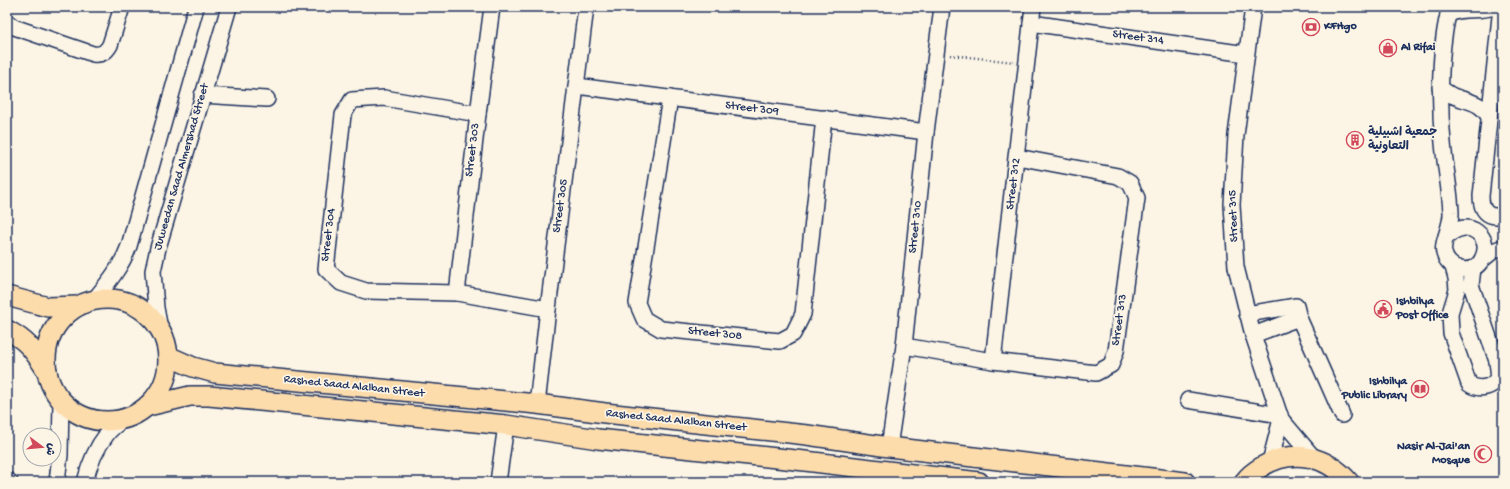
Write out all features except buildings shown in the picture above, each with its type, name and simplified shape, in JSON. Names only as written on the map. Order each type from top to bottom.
[{"type":"main road","points":[[7,296],[48,307],[114,299],[132,304],[148,314],[160,329],[166,342],[168,356],[167,374],[160,392],[148,406],[136,414],[123,420],[106,422],[90,419],[74,412],[61,401],[53,389],[47,371],[33,349],[21,337],[7,330]]},
{"type":"main road","points":[[47,371],[47,352],[52,334],[63,318],[86,303]]},
{"type":"main road","name":"Rashed Saad Alalban Street","points":[[168,356],[193,367],[215,373],[537,404],[807,435],[889,447],[1185,482]]},
{"type":"main road","name":"Rashed Saad Alalban Street","points":[[148,406],[190,396],[209,396],[506,425],[598,439],[805,461],[886,477],[979,482]]},
{"type":"main road","points":[[598,439],[593,432],[592,424],[597,416],[605,413]]},
{"type":"main road","points":[[805,461],[810,445],[807,435]]},
{"type":"main road","points":[[1241,481],[1257,469],[1270,462],[1284,457],[1299,456],[1314,458],[1329,464],[1342,473],[1349,482]]},
{"type":"street","points":[[7,22],[14,27],[99,55],[104,53],[110,45],[122,7]]},
{"type":"street","points":[[86,303],[116,272],[129,246],[196,7]]},
{"type":"street","name":"Juweedan Saad Almershad Street","points":[[160,329],[156,308],[153,271],[158,248],[202,95],[229,7]]},
{"type":"street","name":"Street 303","points":[[457,293],[492,7]]},
{"type":"street","name":"Street 305","points":[[537,404],[586,7]]},
{"type":"street","name":"Street 310","points":[[889,447],[904,346],[926,132],[942,7]]},
{"type":"street","name":"Street 312","points":[[993,361],[1033,7]]},
{"type":"street","name":"Street 315","points":[[1253,7],[1236,136],[1232,205],[1236,267],[1253,335],[1281,417],[1314,458]]},
{"type":"street","points":[[1493,7],[1486,10],[1449,11],[1440,87],[1442,141],[1451,211],[1447,238],[1444,245],[1444,253],[1447,261],[1453,267],[1466,270],[1478,264],[1493,252],[1503,247]]},
{"type":"street","points":[[1501,7],[1481,205],[1484,211],[1492,216],[1503,215]]},
{"type":"street","name":"Street 314","points":[[1031,23],[1246,54]]},
{"type":"street","name":"Street 309","points":[[577,86],[926,132]]},
{"type":"street","points":[[1440,87],[1452,97],[1478,104],[1485,109],[1489,117]]},
{"type":"street","points":[[202,95],[267,99]]},
{"type":"street","name":"Street 304","points":[[478,114],[384,98],[352,100],[343,115],[326,269],[340,283],[366,291],[457,293],[548,308]]},
{"type":"street","name":"Street 308","points":[[670,98],[637,303],[644,319],[661,329],[780,341],[793,334],[803,314],[824,118]]},
{"type":"street","name":"Street 313","points":[[904,346],[993,361],[1096,373],[1111,365],[1116,351],[1137,198],[1130,183],[1118,176],[1017,157]]},
{"type":"street","points":[[1447,238],[1452,231],[1460,228],[1468,228],[1476,231],[1482,237],[1485,244],[1485,253],[1478,264],[1471,285],[1496,361],[1498,374],[1493,384],[1485,388],[1480,388],[1469,384],[1451,333],[1450,313],[1457,290],[1453,267]]},
{"type":"street","points":[[1247,314],[1298,312]]},
{"type":"street","points":[[1253,335],[1298,312]]},
{"type":"street","points":[[1298,312],[1342,415]]},
{"type":"street","points":[[1188,400],[1281,417],[1270,462]]},
{"type":"street","points":[[57,482],[60,455],[61,401]]},
{"type":"street","points":[[85,482],[87,472],[107,433],[123,420]]},
{"type":"street","points":[[498,482],[506,425]]},
{"type":"path","points":[[936,53],[1027,64]]},
{"type":"place","name":"KFHgo","points":[[1311,27]]},
{"type":"place","name":"Al Rifai","points":[[1388,48]]},
{"type":"place","name":"جمعية اشبيلية التعاونية","points":[[1355,140]]},
{"type":"place","name":"Ishbilya Post Office","points":[[1383,309]]},
{"type":"place","name":"Ishbilya Public Library","points":[[1420,389]]},
{"type":"place","name":"Nasir Al-Jai'an Mosque","points":[[1483,454]]}]
